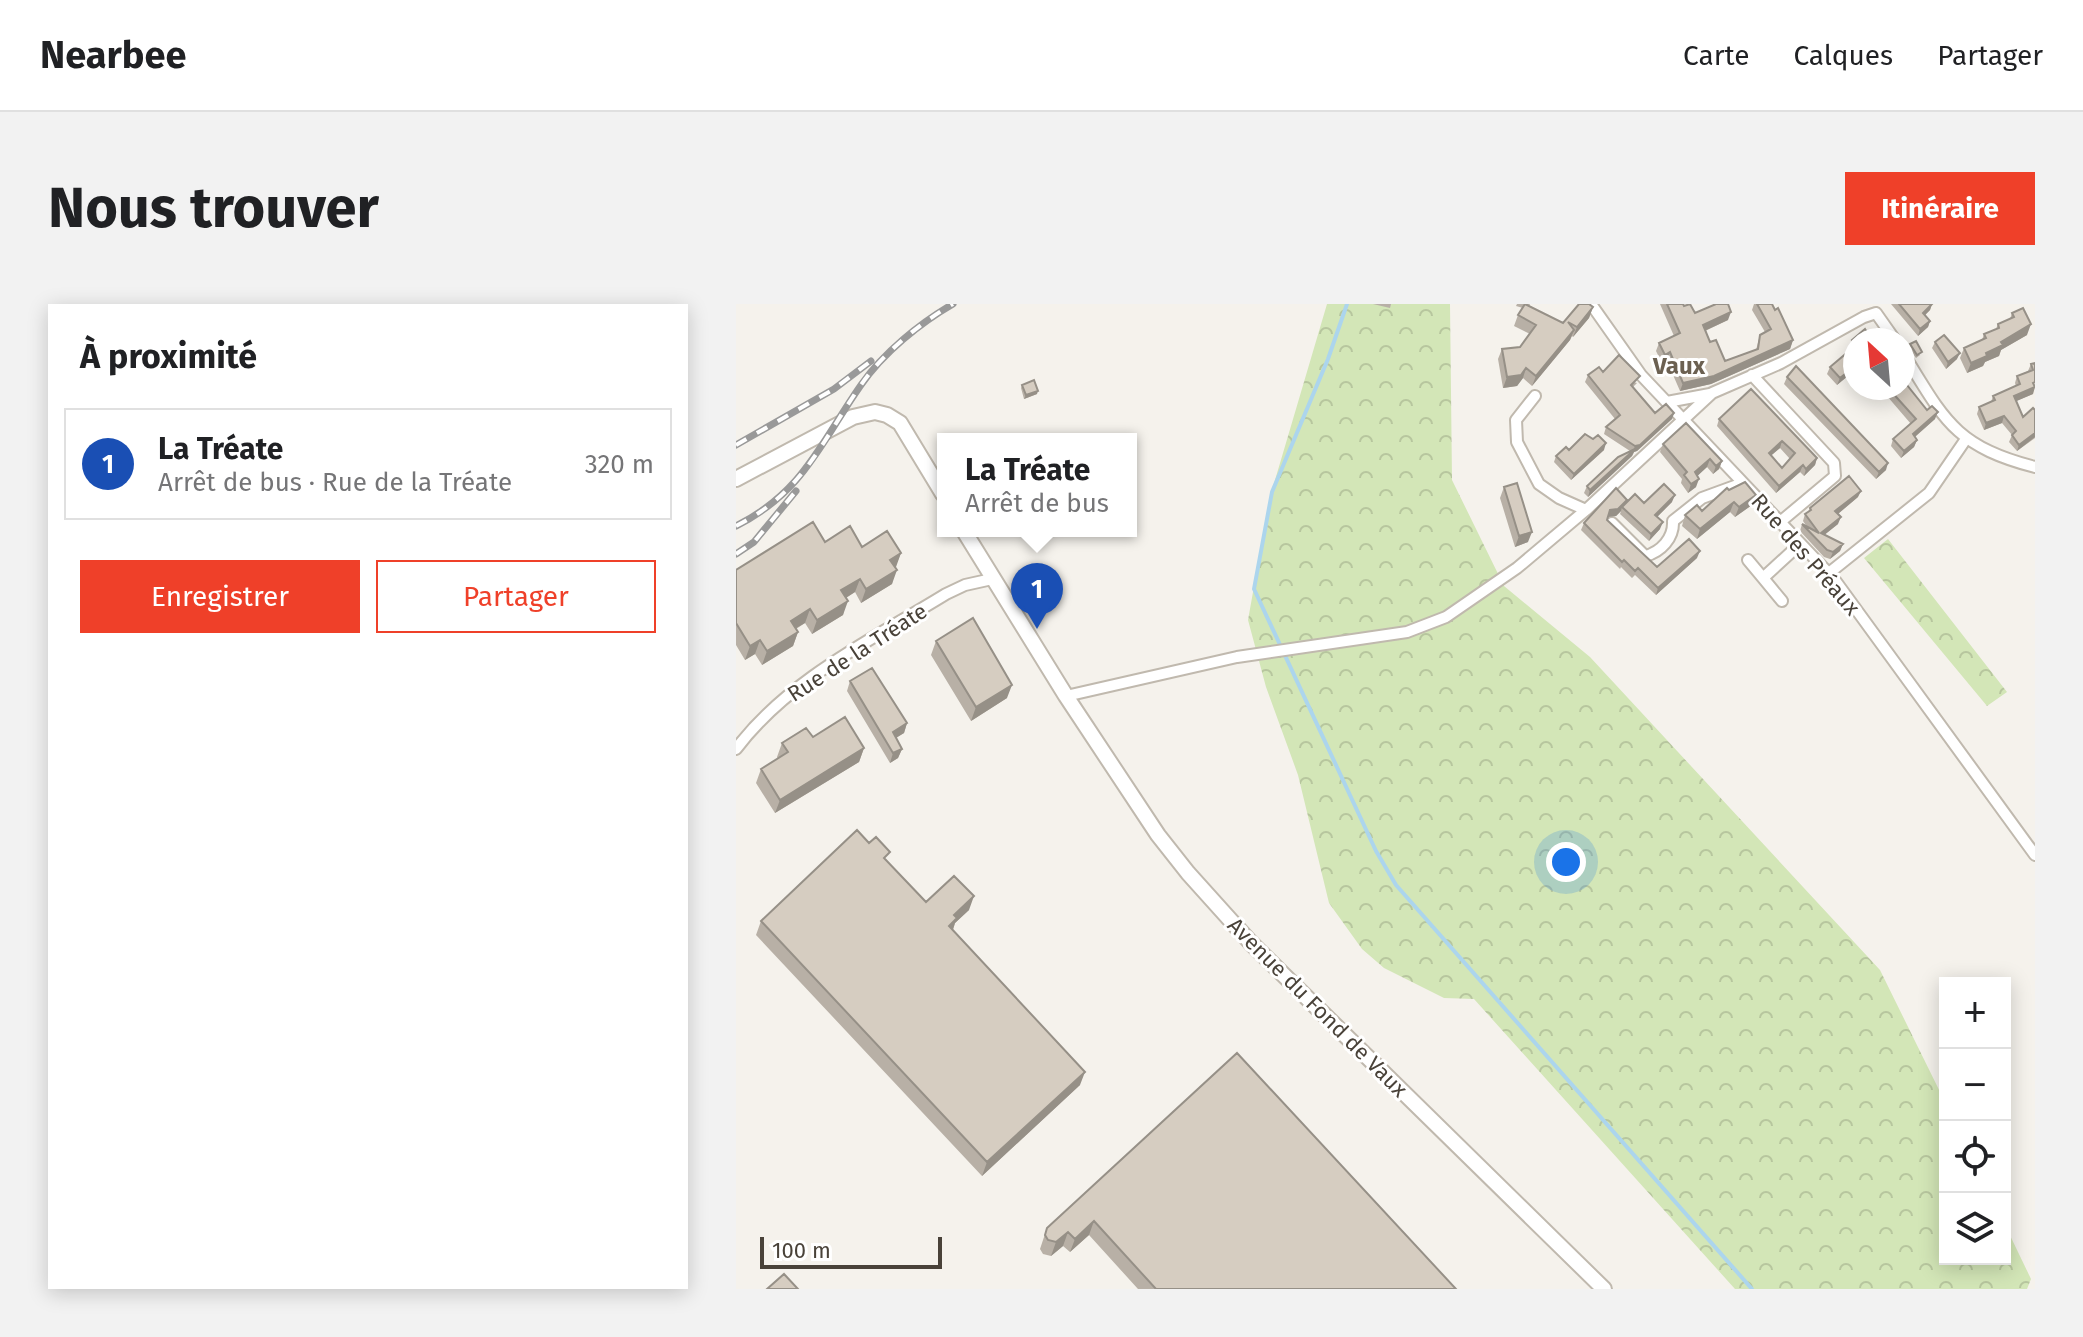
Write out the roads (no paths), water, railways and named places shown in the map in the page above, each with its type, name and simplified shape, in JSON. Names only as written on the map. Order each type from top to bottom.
[{"type":"street","name":"Rue des Préaux","points":[[1591,304],[1641,375],[1829,573],[2035,855]]},
{"type":"street","points":[[1667,402],[1712,393],[1781,363],[1876,309],[1888,328]]},
{"type":"street","points":[[1915,372],[1947,422],[1966,439],[2008,460],[2035,467]]},
{"type":"street","points":[[1752,375],[1834,463],[1835,476],[1779,523]]},
{"type":"street","points":[[1066,696],[1237,657],[1407,632],[1446,617],[1517,568],[1586,510],[1712,393]]},
{"type":"street","points":[[1535,396],[1516,420],[1517,442],[1539,484],[1559,498],[1586,510]]},
{"type":"street","points":[[736,479],[853,417],[875,412],[900,423],[937,484]]},
{"type":"street","points":[[1829,573],[1929,493],[1966,439]]},
{"type":"street","points":[[1612,523],[1645,556],[1654,554],[1666,544],[1674,530],[1673,521],[1702,498],[1743,483]]},
{"type":"street","name":"Avenue du Fond de Vaux","points":[[968,537],[1066,696],[1158,835],[1224,914],[1604,1289]]},
{"type":"street","points":[[1763,578],[1800,544]]},
{"type":"street","points":[[1748,560],[1782,601]]},
{"type":"street","name":"Rue de la Tréate","points":[[736,749],[775,707],[819,672],[946,594],[965,585],[992,579]]},
{"type":"waterway","points":[[1347,304],[1328,359],[1272,492],[1254,589],[1376,851],[1396,885],[1752,1289]]},
{"type":"railway","points":[[736,526],[779,498],[795,481],[822,446],[861,385],[891,350],[953,304]]},
{"type":"railway","points":[[736,445],[834,389],[871,361]]},
{"type":"railway","points":[[736,554],[754,542],[796,491]]},
{"type":"place","name":"La Tréate","points":[[1037,629]]},
{"type":"district","name":"Vaux","points":[[1679,366]]}]
